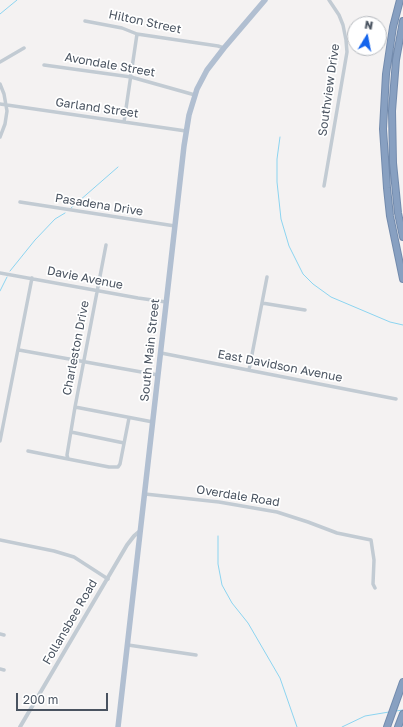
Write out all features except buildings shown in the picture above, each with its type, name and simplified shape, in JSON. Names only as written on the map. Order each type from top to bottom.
[{"type":"highway","points":[[400,0],[393,27],[386,74],[383,129],[386,188],[390,216],[403,279]]},
{"type":"highway","points":[[403,21],[396,60],[392,111],[393,163],[398,213],[403,237]]},
{"type":"highway","points":[[387,726],[403,682]]},
{"type":"highway","points":[[398,727],[403,714]]},
{"type":"main road","name":"South Main Street","points":[[118,727],[189,114],[195,95],[204,75],[224,48],[265,0]]},
{"type":"street","name":"Southview Drive","points":[[324,186],[346,52],[346,40],[343,25],[339,15],[329,0]]},
{"type":"street","name":"Hilton Street","points":[[85,21],[122,28],[137,34],[224,48]]},
{"type":"street","points":[[124,122],[137,34]]},
{"type":"street","points":[[0,62],[24,48]]},
{"type":"street","name":"Avondale Street","points":[[44,65],[130,77],[195,95]]},
{"type":"street","points":[[0,84],[4,94],[7,111],[5,124],[0,137]]},
{"type":"street","name":"Garland Street","points":[[0,104],[186,131]]},
{"type":"street","name":"Pasadena Drive","points":[[20,202],[175,226]]},
{"type":"street","name":"Charleston Drive","points":[[68,459],[67,455],[75,407],[106,246]]},
{"type":"street","name":"Davie Avenue","points":[[0,274],[32,278],[98,291],[167,302]]},
{"type":"street","points":[[249,370],[267,277]]},
{"type":"street","points":[[0,441],[32,278]]},
{"type":"street","points":[[262,303],[305,310]]},
{"type":"street","points":[[18,350],[158,375]]},
{"type":"street","name":"East Davidson Avenue","points":[[161,353],[396,398]]},
{"type":"street","points":[[75,407],[153,422]]},
{"type":"street","points":[[28,451],[115,468],[120,464],[129,418]]},
{"type":"street","points":[[71,432],[124,443]]},
{"type":"street","name":"Overdale Road","points":[[145,494],[219,502],[277,512],[337,533],[371,540],[374,560],[373,584],[375,588]]},
{"type":"street","name":"Follansbee Road","points":[[20,727],[131,539],[141,530]]},
{"type":"street","points":[[0,540],[54,551],[74,557],[108,578]]},
{"type":"street","points":[[128,645],[196,654]]},
{"type":"waterway","points":[[0,14],[17,0]]},
{"type":"waterway","points":[[280,137],[277,159],[277,182],[281,219],[289,246],[303,274],[313,284],[331,297],[390,322],[403,325]]},
{"type":"waterway","points":[[71,208],[118,167]]},
{"type":"waterway","points":[[10,271],[35,240],[55,219],[65,213]]},
{"type":"waterway","points":[[0,291],[7,277]]},
{"type":"waterway","points":[[218,536],[218,564],[222,585],[232,603],[248,623],[280,678],[297,727]]},
{"type":"waterway","points":[[396,711],[403,710]]},
{"type":"waterway","points":[[342,727],[365,716],[389,712]]}]
